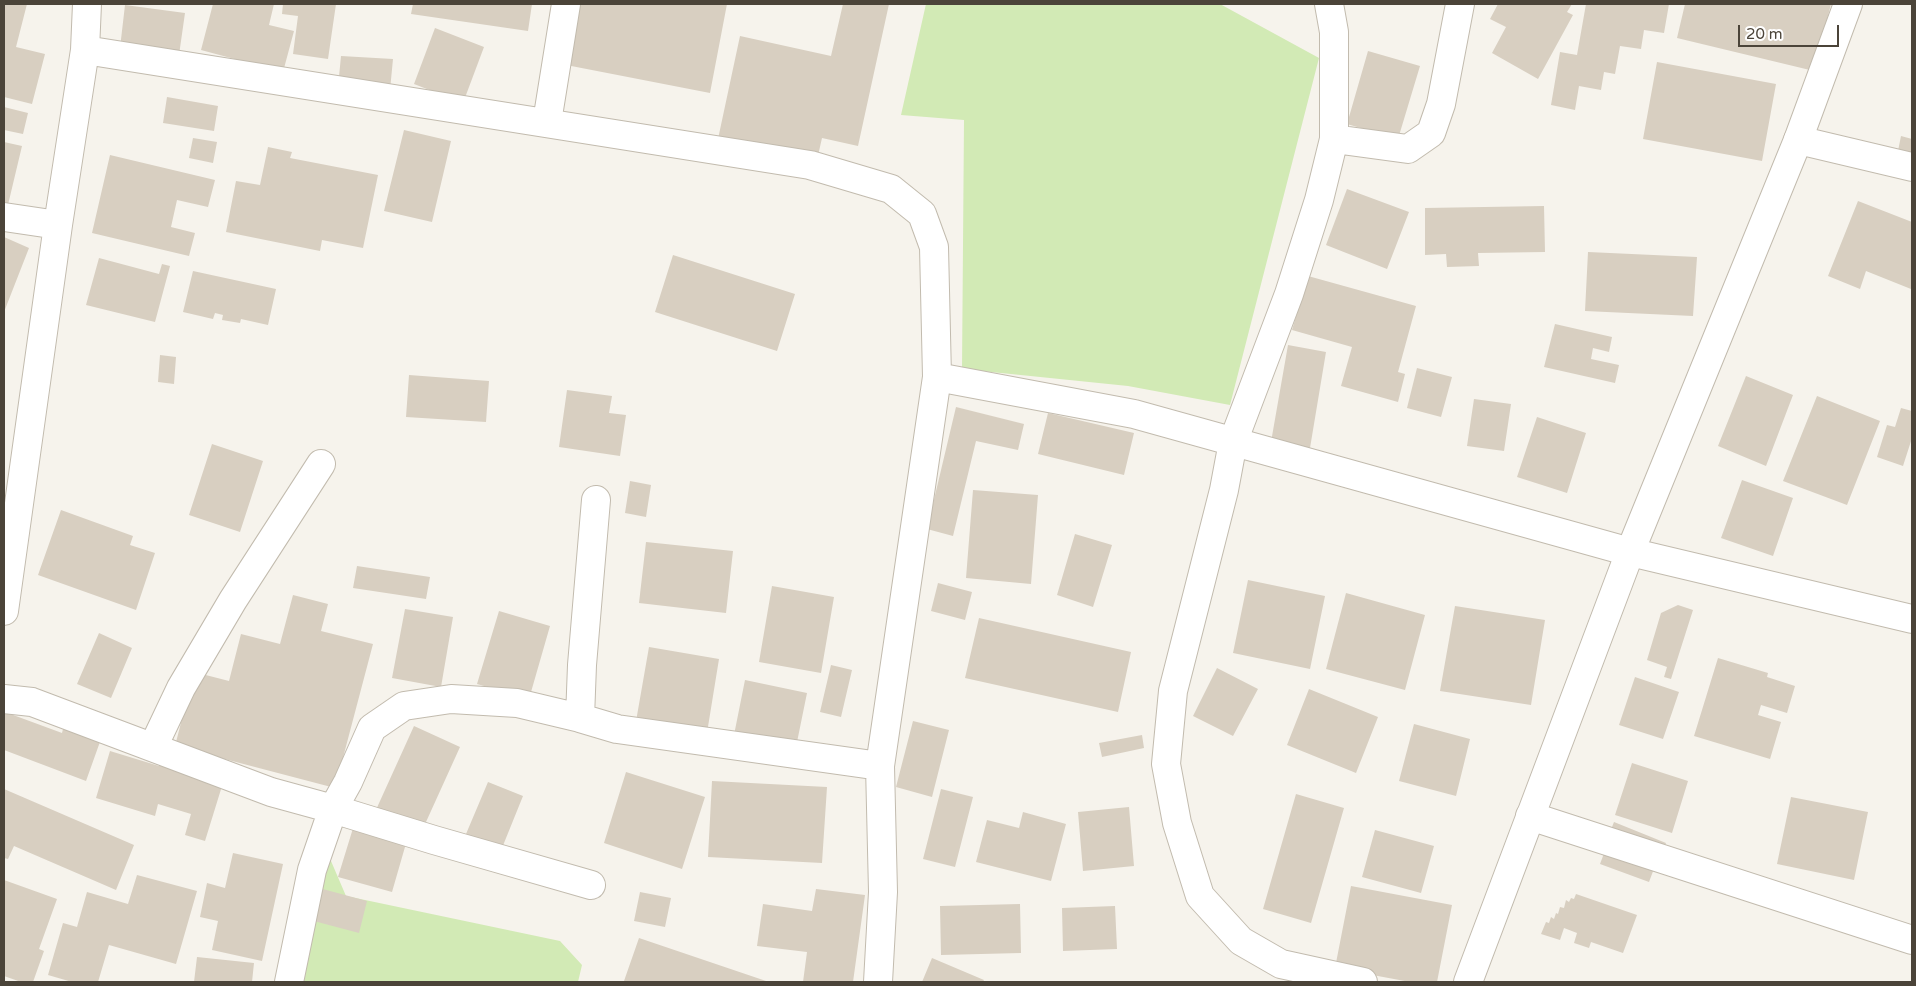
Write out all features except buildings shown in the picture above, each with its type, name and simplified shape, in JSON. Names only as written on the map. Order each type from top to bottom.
[{"type":"street","points":[[4,611],[11,491],[58,225],[85,50],[87,4]]},
{"type":"street","points":[[547,122],[566,4]]},
{"type":"street","points":[[1329,4],[1334,32],[1334,139],[1319,200],[1289,294],[1234,442],[1224,490],[1173,691],[1166,764],[1177,823],[1200,896],[1241,941],[1281,964],[1363,982]]},
{"type":"street","points":[[1334,139],[1408,149],[1431,133],[1441,104],[1460,4]]},
{"type":"street","points":[[1468,982],[1630,552],[1798,140],[1848,4]]},
{"type":"street","points":[[85,50],[810,165],[891,189],[922,214],[934,247],[937,377],[880,766],[883,892],[878,982]]},
{"type":"street","points":[[1798,140],[1912,167]]},
{"type":"street","points":[[4,217],[58,225]]},
{"type":"street","points":[[937,377],[1134,414],[1630,552],[1912,619]]},
{"type":"street","points":[[153,747],[181,688],[233,600],[320,464]]},
{"type":"street","points":[[580,718],[582,665],[596,500]]},
{"type":"street","points":[[4,699],[32,702],[271,792],[591,885]]},
{"type":"street","points":[[289,982],[312,870],[333,809],[348,782],[372,728],[404,706],[451,699],[517,703],[617,729],[880,766]]},
{"type":"street","points":[[1530,816],[1912,940]]},
{"type":"green space","points":[[926,4],[1220,4],[1319,58],[1230,405],[1128,386],[962,369],[964,120],[901,115]]},
{"type":"green space","points":[[331,861],[346,896],[560,941],[582,965],[578,982],[285,982],[301,865]]}]
